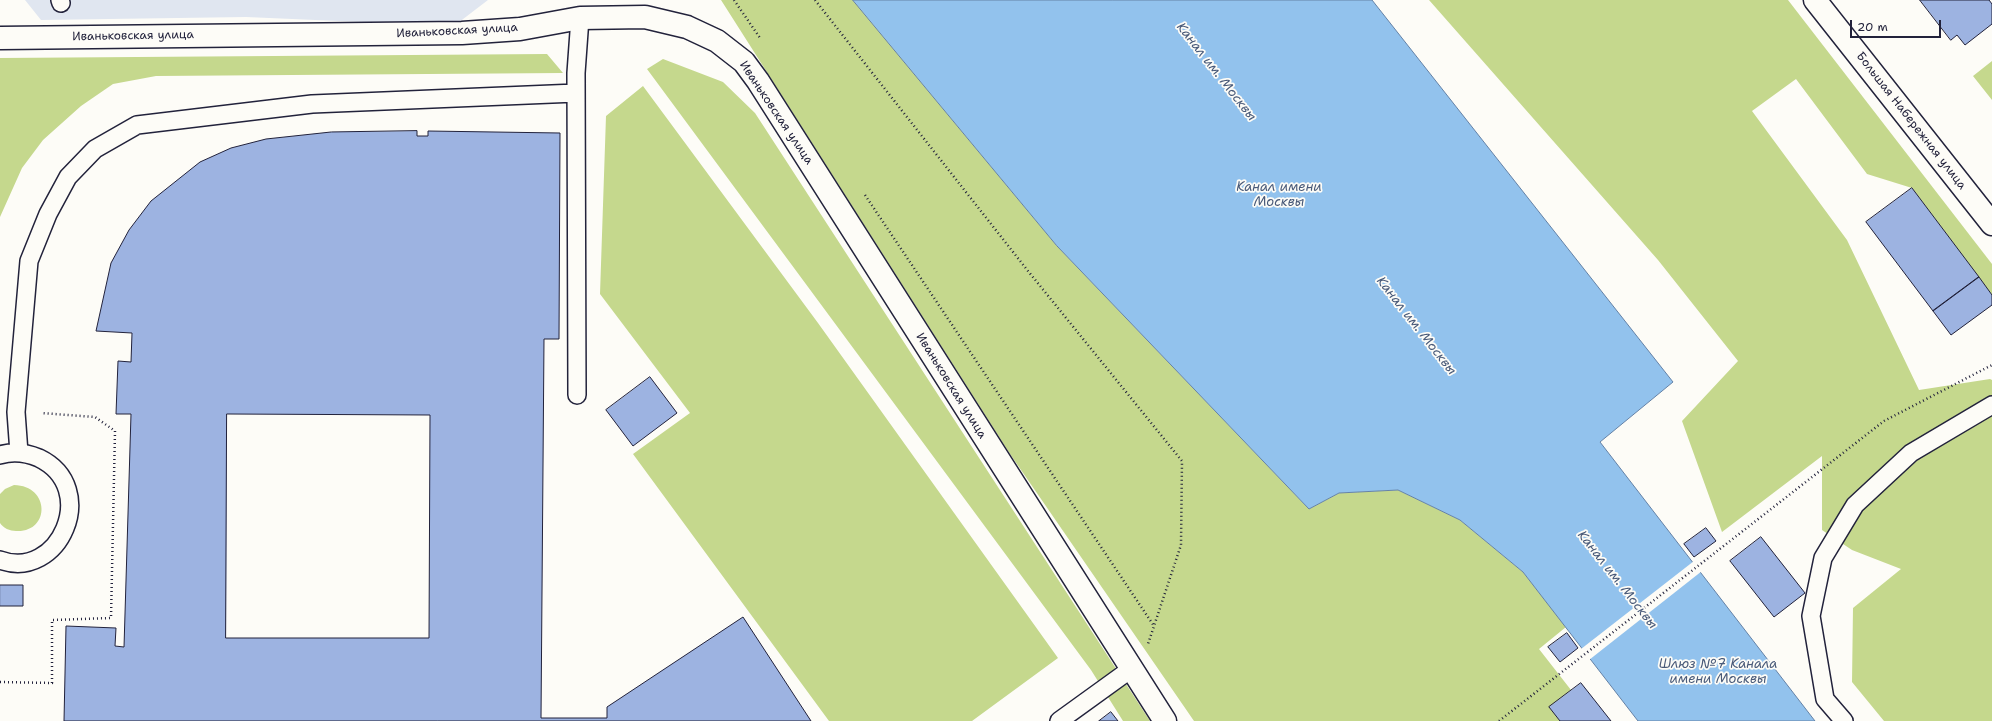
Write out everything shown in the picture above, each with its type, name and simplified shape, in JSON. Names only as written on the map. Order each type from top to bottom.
[{"type":"street","name":"Большая Набережная улица","points":[[1815,0],[1992,224]]},
{"type":"street","name":"Иваньковская улица","points":[[0,38],[462,33],[520,29],[580,18],[645,17],[687,26],[717,41],[744,62],[1165,721]]},
{"type":"lane","points":[[577,395],[576,48],[580,18]]},
{"type":"lane","points":[[19,453],[16,412],[29,261],[48,214],[68,177],[95,149],[137,125],[312,104],[576,93]]},
{"type":"lane","points":[[1844,721],[1825,699],[1811,616],[1823,558],[1855,505],[1911,453],[1992,405]]},
{"type":"lane","points":[[0,455],[19,453],[33,456],[46,462],[57,472],[65,484],[70,498],[70,512],[67,526],[64,533],[49,551],[35,559],[20,563],[0,560]]},
{"type":"lane","points":[[1060,721],[1134,674]]},
{"type":"path","points":[[734,0],[761,40]]},
{"type":"path","points":[[814,0],[1028,271],[1182,461],[1181,545],[1155,626],[1134,674]]},
{"type":"path","points":[[862,191],[1155,626]]},
{"type":"path","points":[[1499,721],[1884,421],[1992,365]]},
{"type":"shaded area","points":[[25,0],[488,0],[454,26],[246,17],[41,20]]},
{"type":"green space","points":[[721,0],[853,0],[1057,246],[1309,509],[1339,493],[1398,490],[1460,520],[1523,572],[1566,627],[1539,649],[1571,690],[1550,707],[1560,721],[1194,721],[1010,454]]},
{"type":"green space","points":[[1429,0],[1788,0],[1992,264],[1992,295],[1912,188],[1867,174],[1796,79],[1752,111],[1847,240],[1919,390],[1990,379],[1992,380],[1992,721],[1884,721],[1852,682],[1853,608],[1901,569],[1852,550],[1822,530],[1822,456],[1722,532],[1682,421],[1738,361],[1658,260]]},
{"type":"green space","points":[[547,54],[563,73],[156,76],[113,84],[81,106],[43,140],[22,168],[0,217],[0,58]]},
{"type":"green space","points":[[663,59],[723,82],[755,113],[1150,721],[1123,721],[1091,670],[647,69]]},
{"type":"green space","points":[[1992,61],[1992,100],[1973,76]]},
{"type":"green space","points":[[643,86],[818,323],[1058,658],[972,721],[829,721],[633,454],[690,413],[600,294],[606,116]]},
{"type":"green space","points":[[14,485],[26,487],[35,493],[40,501],[42,509],[40,518],[35,525],[27,530],[11,530],[5,528],[0,523],[0,494],[5,489]]},
{"type":"water","name":"Канал имени Москвы","points":[[853,0],[1372,0],[1673,382],[1600,442],[1815,721],[1638,721],[1523,572],[1460,520],[1398,490],[1339,493],[1309,509],[1057,246]]},
{"type":"pier","points":[[1694,561],[1702,571],[1589,660],[1581,649]]},
{"type":"building","points":[[1920,0],[1989,0],[1992,4],[1992,24],[1965,45],[1957,35],[1951,40]]},
{"type":"building","points":[[417,131],[417,136],[428,136],[428,131],[560,133],[559,339],[544,339],[541,718],[607,718],[607,707],[743,617],[811,721],[64,721],[66,626],[116,628],[115,646],[124,647],[131,414],[116,414],[118,361],[131,362],[132,333],[96,331],[111,263],[129,230],[151,201],[200,162],[231,148],[266,139],[331,132]],"holes":[[[227,414],[430,415],[429,638],[226,638]]]},
{"type":"building","points":[[1912,188],[1979,277],[1933,311],[1866,222]]},
{"type":"building","points":[[1979,277],[1992,295],[1992,305],[1951,335],[1933,311]]},
{"type":"building","points":[[650,377],[677,413],[633,446],[606,410]]},
{"type":"building","points":[[1706,528],[1716,541],[1694,557],[1684,544]]},
{"type":"building","points":[[1761,537],[1805,593],[1774,617],[1730,561]]},
{"type":"building","points":[[0,585],[23,585],[23,606],[0,606]]},
{"type":"building","points":[[1567,633],[1578,648],[1560,662],[1548,647]]},
{"type":"building","points":[[1581,683],[1611,721],[1560,721],[1549,707]]},
{"type":"building","points":[[1111,712],[1118,721],[1099,721]]},
{"type":"water label","name":"Канал им. Москвы","points":[[1216,72]]},
{"type":"water label","name":"Канал им. Москвы","points":[[1416,326]]},
{"type":"water label","name":"Канал им. Москвы","points":[[1617,580]]},
{"type":"water label","name":"Шлюз №7 Канала имени Москвы","points":[[1718,672]]}]
